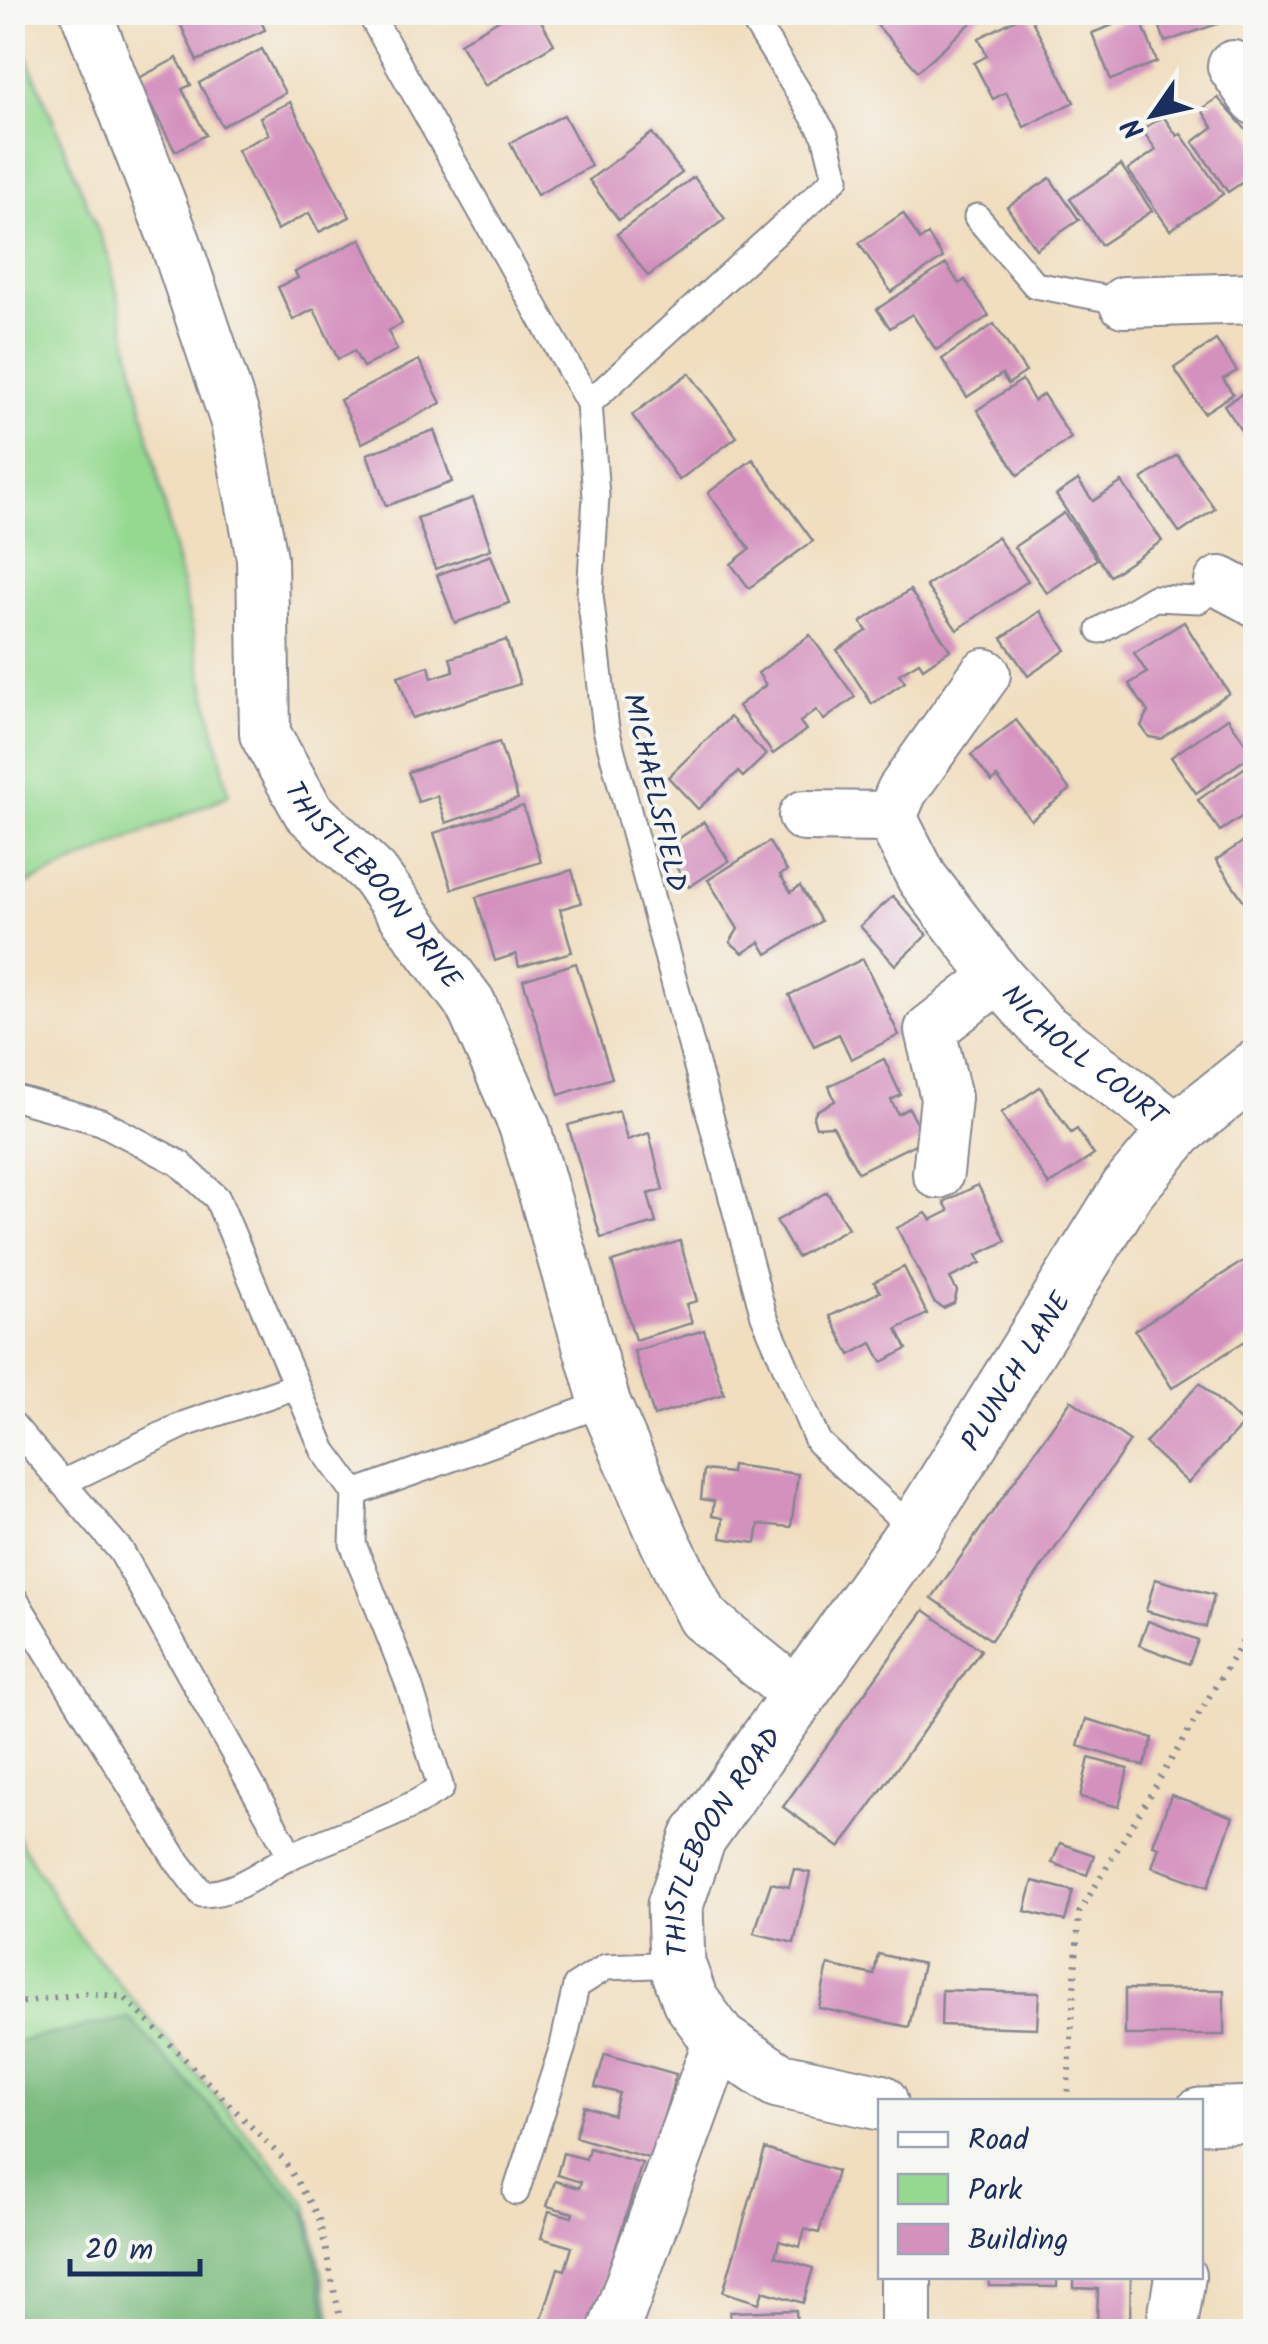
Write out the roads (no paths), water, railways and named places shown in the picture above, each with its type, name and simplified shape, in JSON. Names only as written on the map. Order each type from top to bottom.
[{"type":"street","name":"THISTLEBOON DRIVE","points":[[86,12],[176,244],[236,422],[262,558],[265,734],[308,811],[373,874],[470,1003],[524,1124],[605,1403],[702,1617],[798,1694]]},
{"type":"street","points":[[1124,302],[1256,298]]},
{"type":"street","points":[[804,816],[891,817],[902,791],[986,674]]},
{"type":"street","name":"NICHOLL COURT","points":[[891,817],[922,878],[998,977],[1043,1027],[1178,1130]]},
{"type":"street","name":"NICHOLL COURT","points":[[938,1173],[946,1098],[930,1030],[998,977]]},
{"type":"street","name":"PLUNCH LANE","points":[[798,1694],[915,1531],[1128,1189],[1178,1130],[1256,1068]]},
{"type":"street","name":"THISTLEBOON ROAD","points":[[719,2040],[690,2000],[677,1964],[675,1904],[698,1838],[798,1694]]},
{"type":"street","points":[[613,2332],[719,2040],[778,2080],[878,2102]]},
{"type":"street","points":[[1203,2116],[1256,2114]]},
{"type":"street","points":[[906,2279],[906,2332]]},
{"type":"street","points":[[1170,2332],[1179,2279]]},
{"type":"lane","points":[[369,12],[589,403],[836,178],[825,135],[749,12]]},
{"type":"lane","points":[[976,217],[1035,285],[1124,302]]},
{"type":"lane","name":"MICHAELSFIELD","points":[[589,403],[596,496],[590,595],[606,728],[764,1316],[818,1442],[915,1531]]},
{"type":"lane","points":[[1100,630],[1154,598],[1199,600],[1238,591]]},
{"type":"lane","points":[[12,1595],[174,1858],[202,1894],[228,1893],[291,1856],[404,1812],[441,1788],[410,1684],[353,1544],[355,1493],[324,1451],[216,1198],[179,1162],[100,1122],[14,1092]]},
{"type":"lane","points":[[64,1482],[185,1424],[296,1386]]},
{"type":"lane","points":[[355,1493],[605,1403]]},
{"type":"lane","points":[[12,1424],[121,1550],[291,1856]]},
{"type":"lane","points":[[516,2192],[563,2046],[576,1986],[606,1967],[677,1964]]}]
